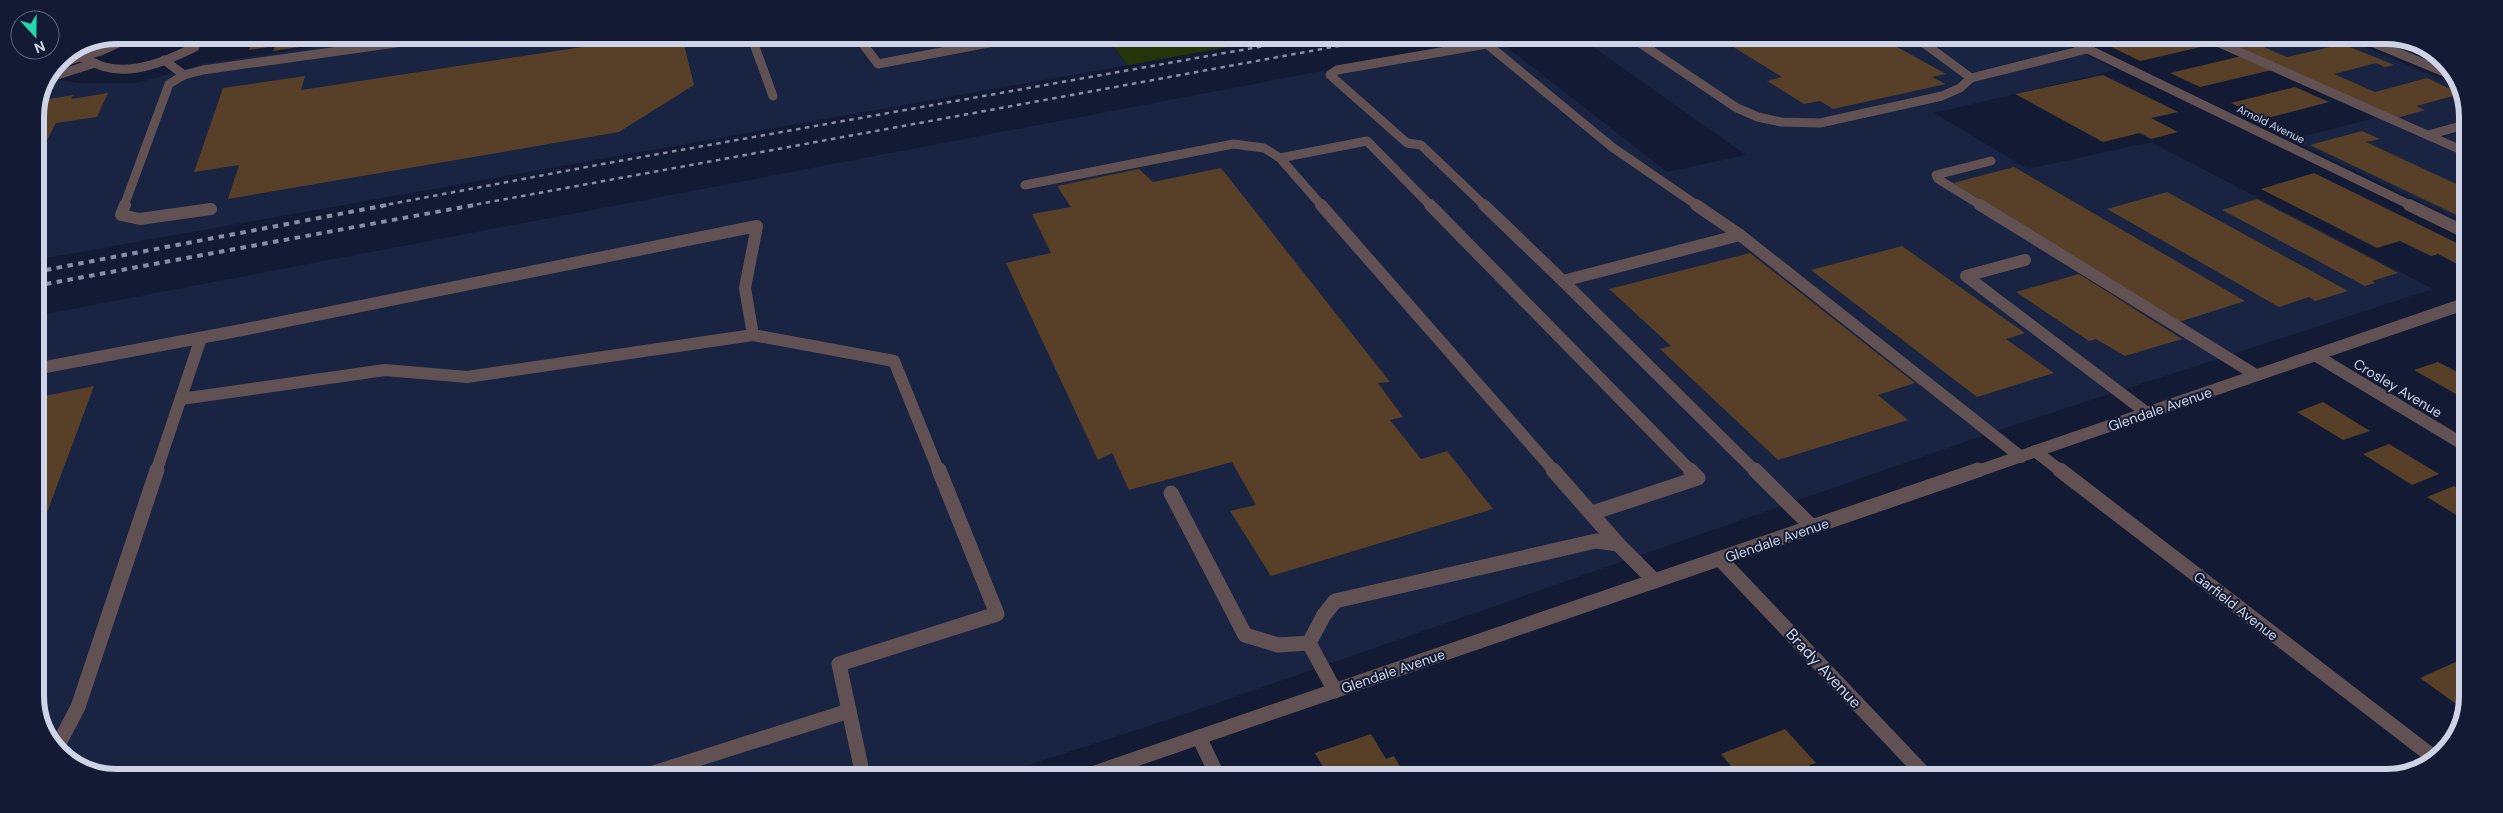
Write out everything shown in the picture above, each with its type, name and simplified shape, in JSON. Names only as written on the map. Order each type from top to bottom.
[{"type":"street","points":[[70,61],[83,58],[117,44]]},
{"type":"street","points":[[83,58],[107,68],[140,66],[176,56],[195,47],[196,44]]},
{"type":"street","points":[[211,209],[140,219],[121,215],[170,84],[184,75],[203,70],[389,44]]},
{"type":"street","points":[[754,44],[773,96]]},
{"type":"street","points":[[863,44],[878,64],[984,44]]},
{"type":"street","points":[[1812,527],[1563,281],[1421,145],[1407,143],[1330,75],[1337,70],[1487,44],[1612,147],[1740,235],[2021,457]]},
{"type":"street","points":[[1642,44],[1738,108],[1758,117],[1781,122],[1820,123],[1942,96],[1960,88],[1971,78],[2087,49]]},
{"type":"street","points":[[1925,44],[1971,78]]},
{"type":"street","name":"Arnold Avenue","points":[[2077,44],[2459,229]]},
{"type":"street","points":[[2222,44],[2459,149]]},
{"type":"street","points":[[2377,44],[2444,72]]},
{"type":"street","points":[[164,60],[184,75]]},
{"type":"street","points":[[57,75],[95,63]]},
{"type":"street","points":[[2428,135],[2459,126]]},
{"type":"street","points":[[1280,158],[1367,141],[1698,478],[1592,514]]},
{"type":"street","points":[[1025,185],[1232,144],[1264,148],[1280,158],[1618,544],[1655,581]]},
{"type":"street","points":[[1991,161],[1936,174],[1938,179],[2256,375]]},
{"type":"street","points":[[44,368],[757,226],[745,288],[753,334]]},
{"type":"street","points":[[1563,281],[1740,235]]},
{"type":"street","points":[[2024,260],[1966,276],[2147,413]]},
{"type":"street","name":"Glendale Avenue","points":[[1106,769],[2459,307]]},
{"type":"street","points":[[181,399],[385,370],[467,377],[753,334],[894,361],[997,614],[839,664],[861,769]]},
{"type":"street","points":[[60,742],[78,707],[202,338]]},
{"type":"street","name":"Crosley Avenue","points":[[2315,355],[2459,442]]},
{"type":"street","name":"Garfield Avenue","points":[[2036,451],[2430,755]]},
{"type":"street","points":[[1171,493],[1245,635],[1278,645],[1309,643]]},
{"type":"street","points":[[1309,643],[1335,601],[1596,541],[1618,544]]},
{"type":"street","name":"Brady Avenue","points":[[1720,559],[1919,769]]},
{"type":"street","points":[[1309,643],[1335,691]]},
{"type":"street","points":[[666,769],[849,711]]},
{"type":"street","points":[[1199,737],[1215,769]]},
{"type":"shaded area","points":[[335,44],[1111,44],[1128,65],[44,258],[44,116],[45,102],[54,80],[78,83],[137,83],[207,63]]},
{"type":"shaded area","points":[[1463,44],[1503,44],[1667,172],[1746,155],[1589,44],[2063,44],[2117,70],[1934,113],[2028,169],[2151,142],[2433,289],[2002,429],[1194,711],[1016,769],[107,769],[89,764],[68,751],[53,733],[45,711],[44,314]]},
{"type":"shaded area","points":[[2227,44],[2357,44],[2451,83],[2458,102],[2459,112],[2459,145]]},
{"type":"shaded area","points":[[2378,117],[2459,153],[2459,220],[2291,140]]},
{"type":"green space","points":[[1111,44],[1244,44],[1128,65]]},
{"type":"building","points":[[251,44],[319,44],[273,51],[275,46],[249,50]]},
{"type":"building","points":[[602,44],[684,44],[694,85],[619,132],[228,199],[239,165],[194,172],[223,88],[305,76],[301,90]]},
{"type":"building","points":[[1728,44],[1892,44],[1946,74],[1932,77],[1946,84],[1833,109],[1820,101],[1804,104],[1767,81],[1782,77]]},
{"type":"building","points":[[2105,44],[2214,44],[2140,61]]},
{"type":"building","points":[[2230,44],[2257,44],[2287,57],[2343,44],[2394,65],[2385,67],[2376,63],[2334,74],[2375,92],[2427,78],[2454,91],[2456,95],[2416,106],[2425,110],[2397,118]]},
{"type":"building","points":[[2242,56],[2272,70],[2200,87],[2170,73]]},
{"type":"building","points":[[2103,75],[2178,112],[2151,118],[2178,132],[2151,139],[2140,133],[2103,142],[2015,94]]},
{"type":"building","points":[[2295,87],[2329,102],[2264,119],[2231,103]]},
{"type":"building","points":[[108,93],[97,117],[56,123],[44,146],[45,102],[49,99],[73,95],[71,99]]},
{"type":"building","points":[[2362,131],[2380,139],[2366,142],[2459,185],[2459,216],[2310,145]]},
{"type":"building","points":[[2014,167],[2245,301],[2179,322],[1953,183]]},
{"type":"building","points":[[1221,168],[1390,382],[1378,383],[1403,417],[1390,420],[1421,459],[1447,451],[1493,509],[1271,576],[1230,511],[1256,505],[1232,462],[1129,490],[1112,453],[1098,460],[1006,263],[1051,253],[1032,214],[1071,207],[1057,186],[1139,169],[1153,182]]},
{"type":"building","points":[[2314,173],[2459,244],[2459,265],[2438,254],[2431,256],[2400,241],[2377,248],[2261,189]]},
{"type":"building","points":[[2167,192],[2348,291],[2315,301],[2309,297],[2279,307],[2107,209]]},
{"type":"building","points":[[2257,199],[2398,273],[2372,281],[2375,283],[2365,286],[2222,210]]},
{"type":"building","points":[[1902,246],[2025,333],[2006,339],[2054,373],[1977,397],[1811,270]]},
{"type":"building","points":[[1750,253],[1915,383],[1878,395],[1908,420],[1778,460],[1660,349],[1671,346],[1609,289]]},
{"type":"building","points":[[2079,274],[2182,339],[2125,356],[2096,339],[2089,341],[2016,292]]},
{"type":"building","points":[[2438,362],[2459,373],[2459,396],[2414,370]]},
{"type":"building","points":[[94,386],[44,521],[44,396]]},
{"type":"building","points":[[2323,402],[2370,431],[2343,440],[2297,412]]},
{"type":"building","points":[[2389,444],[2439,474],[2412,485],[2363,454]]},
{"type":"building","points":[[2454,486],[2459,489],[2459,517],[2427,497]]},
{"type":"building","points":[[2459,660],[2459,706],[2420,678]]},
{"type":"building","points":[[1785,729],[1816,763],[1809,765],[1812,769],[1733,769],[1721,754]]},
{"type":"building","points":[[1371,734],[1386,759],[1394,756],[1401,769],[1324,769],[1315,753]]},
{"type":"railway","points":[[380,206],[608,163],[1275,44]]},
{"type":"railway","points":[[468,206],[1349,44]]},
{"type":"railway","points":[[44,270],[387,205]]},
{"type":"railway","points":[[44,284],[474,205]]}]
